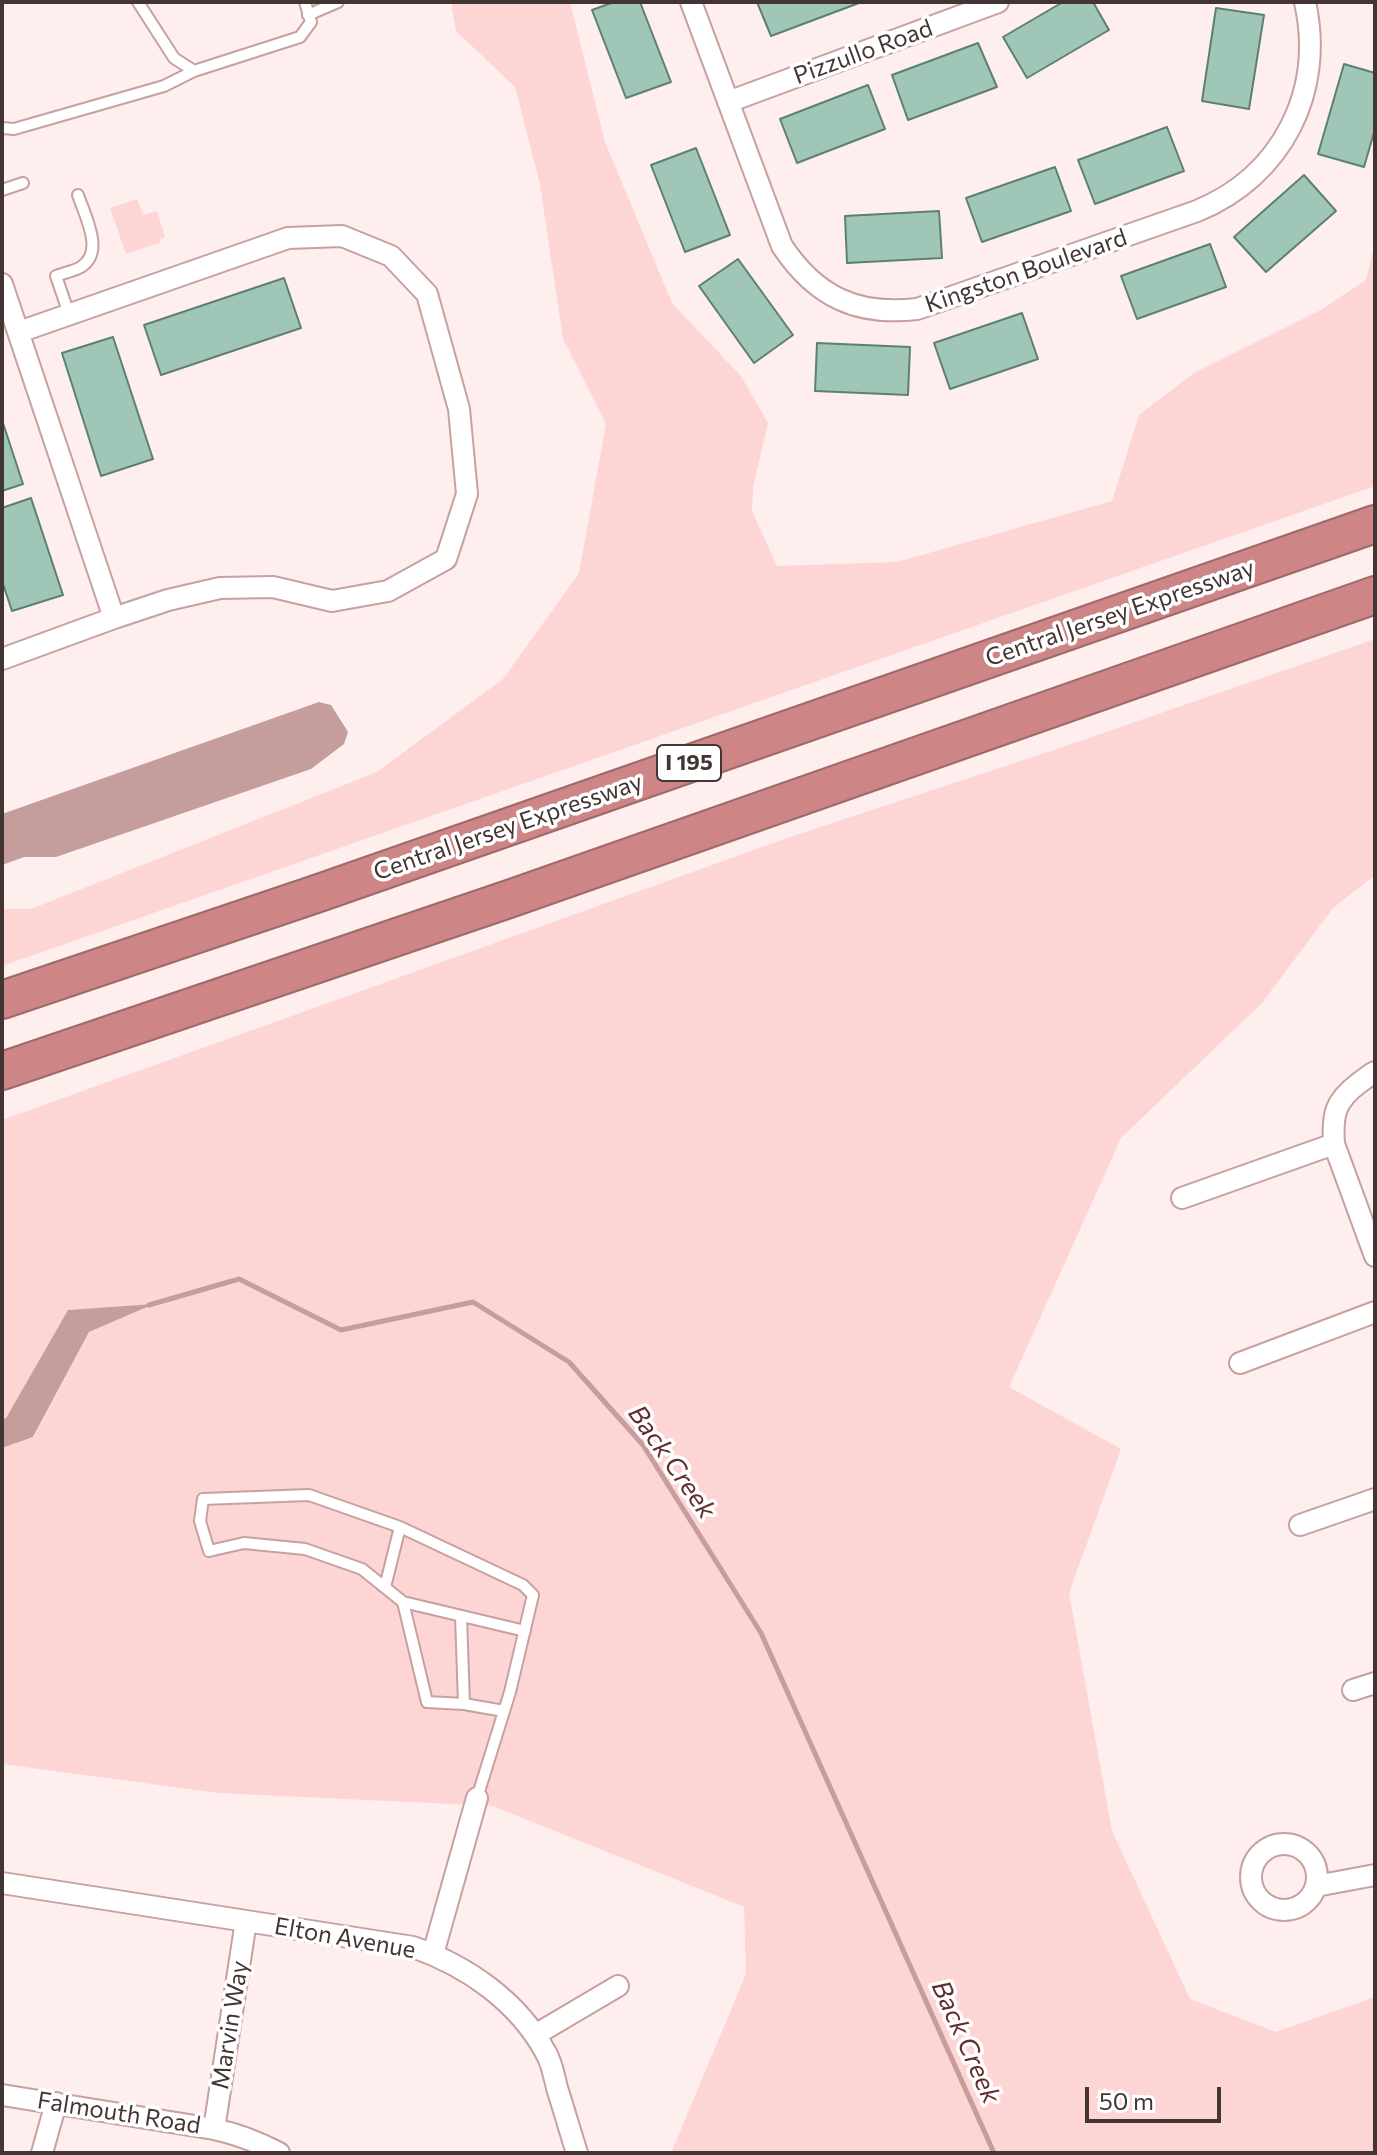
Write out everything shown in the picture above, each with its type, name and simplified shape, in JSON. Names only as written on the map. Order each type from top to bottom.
[{"type":"highway","name":"Central Jersey Expressway","points":[[2,1000],[319,893],[1375,524]]},
{"type":"highway","points":[[2,1071],[509,899],[1375,595]]},
{"type":"street","name":"Kingston Boulevard","points":[[691,2],[782,246],[811,282],[831,296],[874,311],[896,312],[917,309],[1197,211],[1249,180],[1275,152],[1300,106],[1310,60],[1310,32],[1305,2]]},
{"type":"street","name":"Pizzullo Road","points":[[728,102],[998,2]]},
{"type":"street","points":[[2,659],[168,600],[220,588],[273,587],[332,601],[388,591],[446,559],[467,494],[459,409],[427,294],[391,256],[342,236],[288,238],[19,332]]},
{"type":"street","points":[[2,284],[114,618]]},
{"type":"street","points":[[1375,1072],[1345,1093],[1335,1110],[1333,1127],[1334,1144],[1375,1256]]},
{"type":"street","points":[[1182,1198],[1334,1144]]},
{"type":"street","points":[[1240,1363],[1375,1312]]},
{"type":"street","points":[[1300,1525],[1375,1499]]},
{"type":"street","points":[[1353,1690],[1375,1683]]},
{"type":"street","points":[[433,1954],[477,1798]]},
{"type":"street","points":[[1316,1886],[1375,1875]]},
{"type":"street","name":"Elton Avenue","points":[[2,1883],[413,1947],[433,1954],[469,1972],[495,1992],[535,2035],[547,2055],[577,2153]]},
{"type":"street","name":"Marvin Way","points":[[214,2129],[246,1921]]},
{"type":"street","points":[[535,2035],[618,1986]]},
{"type":"street","name":"Falmouth Road","points":[[2,2095],[234,2133],[279,2153]]},
{"type":"street","points":[[42,2153],[56,2103]]},
{"type":"lane","points":[[138,2],[174,58],[194,71]]},
{"type":"lane","points":[[2,128],[14,129],[164,86],[194,71],[300,37],[311,22],[305,2]]},
{"type":"lane","points":[[308,15],[338,2]]},
{"type":"lane","points":[[2,190],[23,183]]},
{"type":"lane","points":[[69,314],[56,276],[80,267],[91,257],[94,246],[78,195]]},
{"type":"lane","points":[[477,1798],[504,1711],[525,1631],[533,1595],[523,1585],[400,1527],[309,1495],[203,1499],[200,1521],[209,1551],[244,1543],[305,1549],[362,1569],[403,1602],[525,1631]]},
{"type":"lane","points":[[385,1587],[400,1527]]},
{"type":"lane","points":[[403,1602],[427,1702],[504,1711]]},
{"type":"lane","points":[[461,1616],[464,1704]]},
{"type":"shaded area","points":[[451,2],[570,2],[605,142],[672,303],[741,376],[768,423],[753,487],[752,511],[777,566],[897,562],[1112,501],[1139,415],[1194,373],[1319,311],[1366,280],[1375,242],[1375,486],[2,966],[2,909],[31,909],[377,772],[503,679],[579,573],[606,424],[563,339],[540,184],[515,87],[456,31]]},
{"type":"shaded area","points":[[137,199],[143,215],[157,211],[165,237],[160,239],[161,242],[126,254],[110,208]]},
{"type":"shaded area","points":[[1375,639],[1375,875],[1333,908],[1262,1003],[1121,1138],[1009,1387],[1121,1449],[1069,1593],[1112,1831],[1190,1999],[1276,2032],[1375,1997],[1375,2153],[671,2153],[746,1974],[744,1907],[493,1806],[219,1793],[2,1764],[2,1448],[34,1437],[89,1332],[151,1305],[68,1310],[6,1418],[2,1420],[2,1120],[790,837]]},
{"type":"shaded area","points":[[319,702],[331,705],[348,732],[344,744],[311,769],[56,857],[24,857],[2,865],[2,814]]},
{"type":"shaded area","points":[[154,1304],[89,1332],[33,1437],[2,1448],[2,1420],[6,1418],[68,1310]]},
{"type":"building","points":[[614,2],[640,2],[671,82],[626,98],[592,10]]},
{"type":"building","points":[[757,2],[858,2],[859,3],[771,36]]},
{"type":"building","points":[[1063,2],[1093,2],[1109,30],[1027,78],[1003,37]]},
{"type":"building","points":[[1216,8],[1264,15],[1249,109],[1202,101]]},
{"type":"building","points":[[978,43],[997,87],[908,120],[892,75]]},
{"type":"building","points":[[1344,64],[1375,73],[1375,129],[1364,167],[1318,154]]},
{"type":"building","points":[[868,85],[885,129],[797,163],[780,119]]},
{"type":"building","points":[[1167,127],[1184,171],[1095,204],[1078,160]]},
{"type":"building","points":[[696,148],[730,235],[685,252],[651,165]]},
{"type":"building","points":[[1055,167],[1071,211],[982,242],[966,198]]},
{"type":"building","points":[[1304,175],[1336,211],[1266,272],[1234,237]]},
{"type":"building","points":[[939,211],[942,258],[847,263],[845,216]]},
{"type":"building","points":[[1210,244],[1226,287],[1137,319],[1121,276]]},
{"type":"building","points":[[738,259],[793,335],[754,363],[699,286]]},
{"type":"building","points":[[284,278],[301,328],[161,375],[144,325]]},
{"type":"building","points":[[1022,313],[1038,359],[950,389],[934,343]]},
{"type":"building","points":[[113,337],[153,459],[101,476],[62,353]]},
{"type":"building","points":[[817,343],[910,347],[908,395],[815,391]]},
{"type":"building","points":[[2,420],[23,484],[2,491]]},
{"type":"building","points":[[31,498],[63,595],[12,611],[2,581],[2,508]]},
{"type":"waterway","name":"Back Creek","points":[[149,1305],[239,1279],[341,1330],[473,1302],[569,1362],[643,1445],[761,1633],[994,2153]]}]
